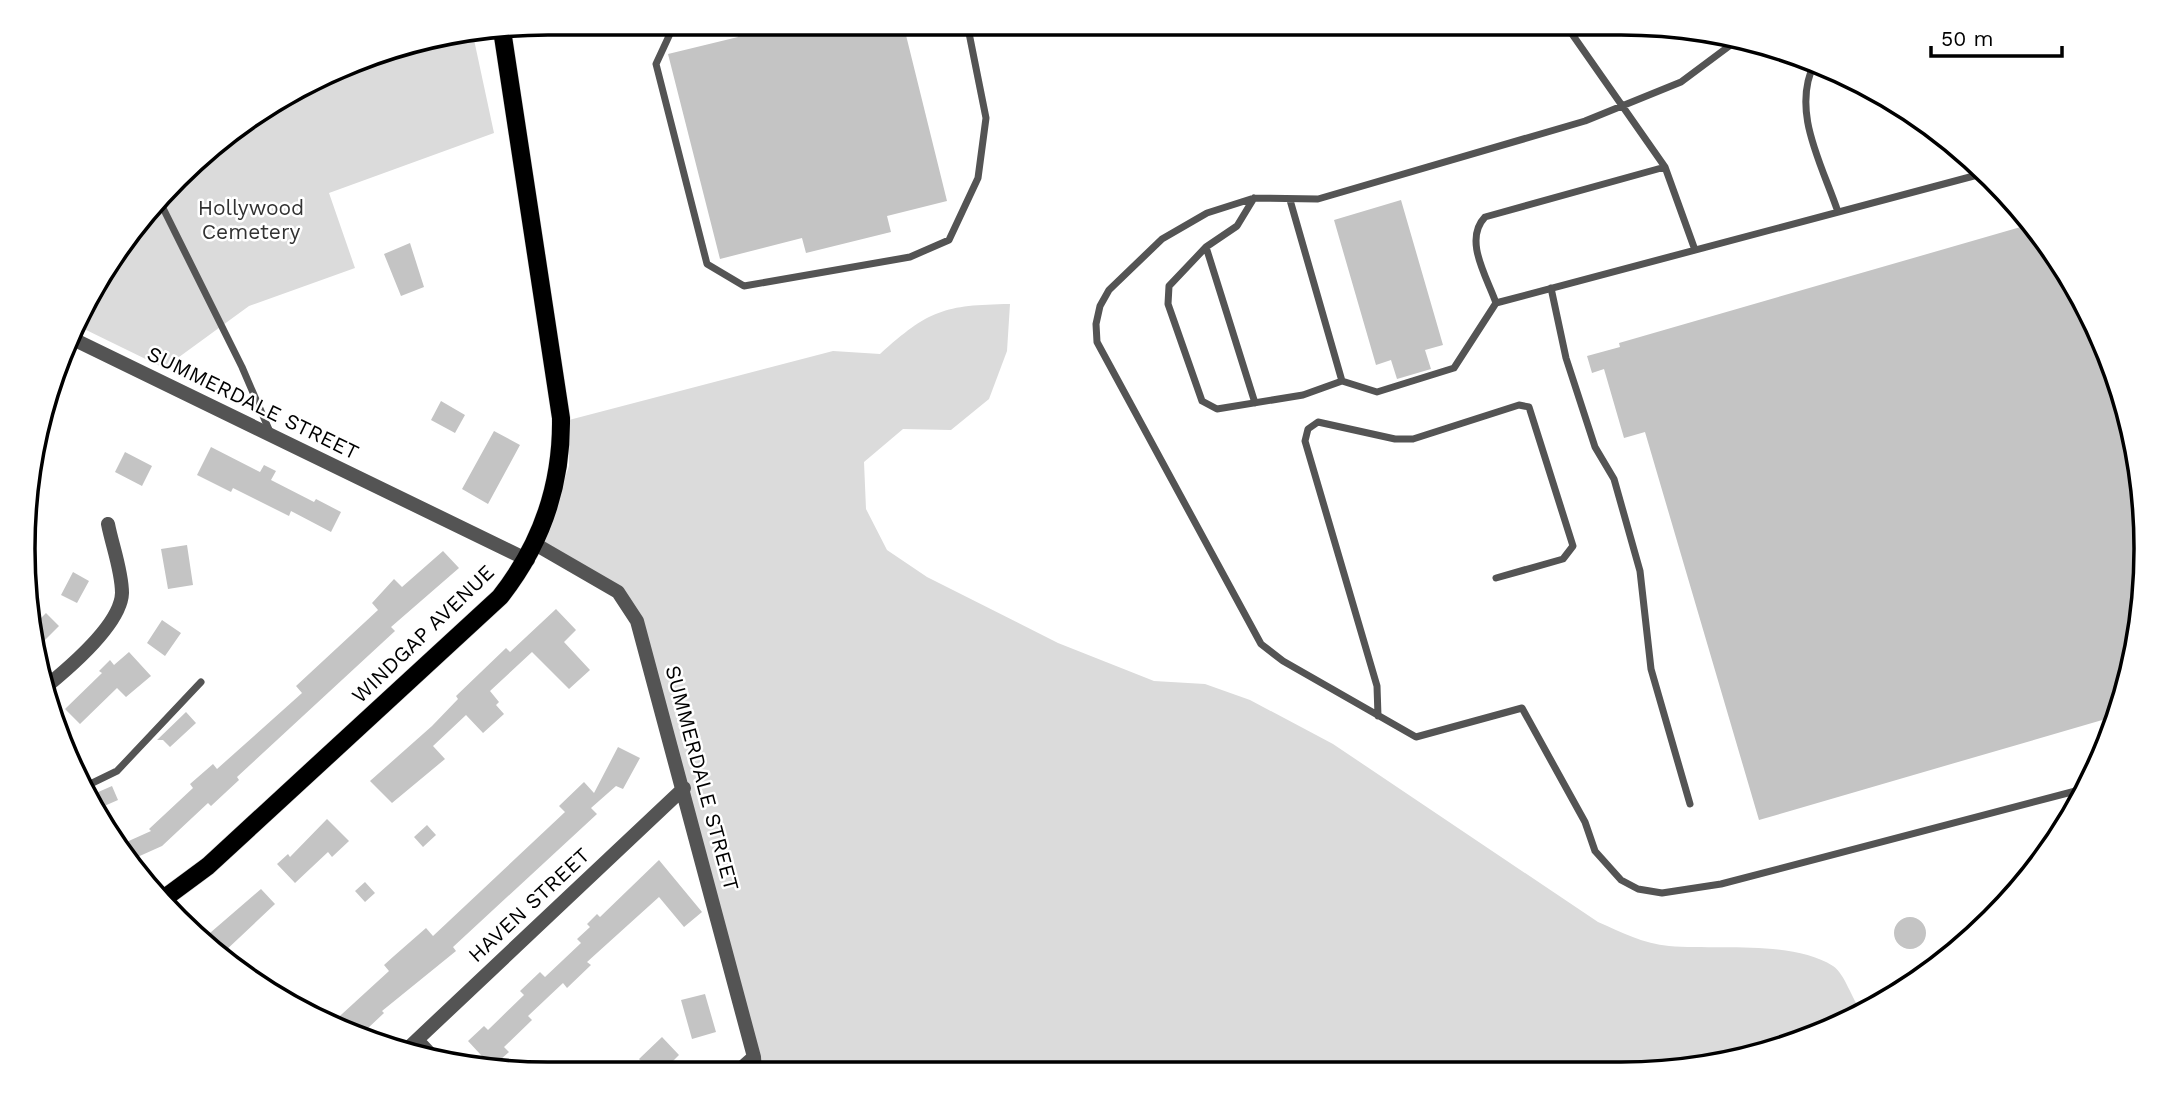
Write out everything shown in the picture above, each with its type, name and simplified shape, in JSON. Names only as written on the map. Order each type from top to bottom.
[{"type":"main road","name":"WINDGAP AVENUE","points":[[169,895],[208,866],[500,597],[531,552],[555,490],[562,441],[561,418],[503,37]]},
{"type":"street","name":"SUMMERDALE STREET","points":[[79,342],[271,435],[618,592],[637,621],[684,789],[754,1062]]},
{"type":"street","points":[[52,681],[103,631],[120,604],[121,582],[108,524]]},
{"type":"street","name":"HAVEN STREET","points":[[413,1044],[684,789]]},
{"type":"street","points":[[417,1040],[423,1047]]},
{"type":"street","points":[[749,1062],[754,1057]]},
{"type":"lane","points":[[669,35],[656,64],[707,264],[744,286],[910,257],[949,240],[978,178],[986,118],[969,35]]},
{"type":"lane","points":[[1573,35],[1665,167],[1695,250]]},
{"type":"lane","points":[[1728,47],[1681,82],[1585,121],[1318,199],[1254,198],[1207,213],[1162,239],[1109,290],[1100,306],[1096,324],[1097,342],[1254,636],[1283,661],[1419,737],[1522,708],[1585,822],[1595,851],[1605,866],[1620,880],[1638,889],[1662,893],[1721,884],[2072,792]]},
{"type":"lane","points":[[1810,71],[1806,79],[1805,116],[1838,212]]},
{"type":"lane","points":[[1496,303],[1475,244],[1476,229],[1485,217],[1665,167]]},
{"type":"lane","points":[[1254,198],[1237,226],[1206,247],[1173,278],[1169,286],[1168,304],[1202,401],[1217,410],[1303,394],[1342,381],[1377,392],[1454,368],[1496,303],[1974,176]]},
{"type":"lane","points":[[1290,200],[1342,381]]},
{"type":"lane","points":[[163,209],[242,367],[271,435]]},
{"type":"lane","points":[[1206,247],[1255,403]]},
{"type":"lane","points":[[1551,288],[1566,358],[1595,446],[1614,479],[1640,571],[1651,670],[1690,804]]},
{"type":"lane","points":[[1378,716],[1377,686],[1306,441],[1308,429],[1318,422],[1395,439],[1413,439],[1518,405],[1529,407],[1573,546],[1563,559],[1496,578]]},
{"type":"lane","points":[[92,784],[117,771],[201,682]]},
{"type":"green space","name":"Hollywood Cemetery","points":[[474,40],[494,133],[329,193],[355,268],[249,306],[164,368],[84,329],[122,263],[162,210],[185,185],[236,141],[321,88],[383,62]]},
{"type":"green space","points":[[1010,304],[1007,351],[989,399],[951,430],[903,429],[864,462],[866,509],[887,550],[927,577],[1058,643],[1154,681],[1205,684],[1250,700],[1333,744],[1598,922],[1660,945],[1775,949],[1816,958],[1838,970],[1857,1004],[1817,1023],[1753,1045],[1688,1058],[1654,1061],[752,1062],[622,588],[543,541],[569,466],[569,420],[833,351],[880,354],[925,319],[969,306]]},
{"type":"building","points":[[906,35],[947,201],[887,216],[891,232],[806,253],[802,238],[720,259],[668,54],[738,37]]},
{"type":"building","points":[[1401,200],[1443,345],[1425,350],[1431,369],[1397,379],[1391,360],[1376,365],[1334,220]]},
{"type":"building","points":[[2021,227],[2065,292],[2095,352],[2117,416],[2130,481],[2134,548],[2130,616],[2117,681],[2105,719],[1759,820],[1645,432],[1624,438],[1604,369],[1592,373],[1587,356],[1620,347],[1619,343]]},
{"type":"building","points":[[410,243],[424,287],[401,296],[384,254]]},
{"type":"building","points":[[441,401],[465,415],[455,433],[431,420]]},
{"type":"building","points":[[494,431],[520,445],[488,504],[462,489]]},
{"type":"building","points":[[211,447],[260,472],[264,465],[276,471],[271,480],[314,502],[316,499],[341,512],[331,532],[291,511],[289,516],[233,488],[231,492],[197,475]]},
{"type":"building","points":[[125,452],[152,466],[142,486],[115,472]]},
{"type":"building","points":[[187,545],[193,585],[168,589],[161,549]]},
{"type":"building","points":[[443,551],[459,568],[391,627],[395,631],[237,777],[239,780],[211,806],[208,803],[162,846],[138,857],[127,842],[151,831],[149,829],[193,788],[190,784],[213,764],[217,769],[302,693],[296,686],[378,610],[372,603],[394,579],[402,587]]},
{"type":"building","points":[[73,572],[89,581],[77,603],[61,595]]},
{"type":"building","points":[[556,609],[576,630],[564,642],[590,670],[569,689],[532,652],[490,691],[499,702],[496,705],[504,714],[483,733],[466,715],[433,746],[445,759],[392,803],[370,781],[432,726],[458,699],[456,696],[506,648],[510,652]]},
{"type":"building","points":[[46,613],[59,626],[44,641],[40,619]]},
{"type":"building","points":[[162,620],[181,633],[165,656],[147,643]]},
{"type":"building","points":[[129,652],[151,676],[126,697],[117,688],[80,724],[65,709],[102,673],[99,671],[110,660],[114,665]]},
{"type":"building","points":[[186,712],[196,723],[170,747],[163,740],[157,740]]},
{"type":"building","points":[[618,747],[640,758],[623,789],[616,786],[591,808],[597,814],[453,947],[456,951],[382,1011],[384,1013],[367,1029],[339,1017],[389,971],[384,965],[426,928],[433,936],[565,812],[559,806],[584,782],[594,793]]},
{"type":"building","points":[[112,786],[118,800],[105,806],[97,793]]},
{"type":"building","points":[[327,819],[349,841],[332,857],[328,852],[295,883],[277,864],[288,854],[290,857]]},
{"type":"building","points":[[427,825],[436,835],[423,847],[414,837]]},
{"type":"building","points":[[659,860],[702,912],[684,927],[659,897],[587,962],[591,965],[567,988],[563,983],[528,1016],[532,1020],[504,1047],[509,1052],[500,1060],[484,1058],[468,1041],[484,1026],[488,1030],[524,995],[520,991],[540,972],[545,977],[581,943],[577,939],[590,927],[587,924],[597,914],[600,917]]},
{"type":"building","points":[[365,882],[375,893],[365,902],[355,891]]},
{"type":"building","points":[[261,889],[275,904],[227,949],[209,934]]},
{"type":"building","points":[[1910,917],[1922,921],[1926,933],[1922,945],[1910,949],[1898,945],[1894,933],[1898,921]]},
{"type":"building","points":[[705,994],[716,1032],[692,1039],[681,1000]]},
{"type":"building","points":[[662,1037],[679,1055],[672,1062],[642,1062],[639,1059]]}]
